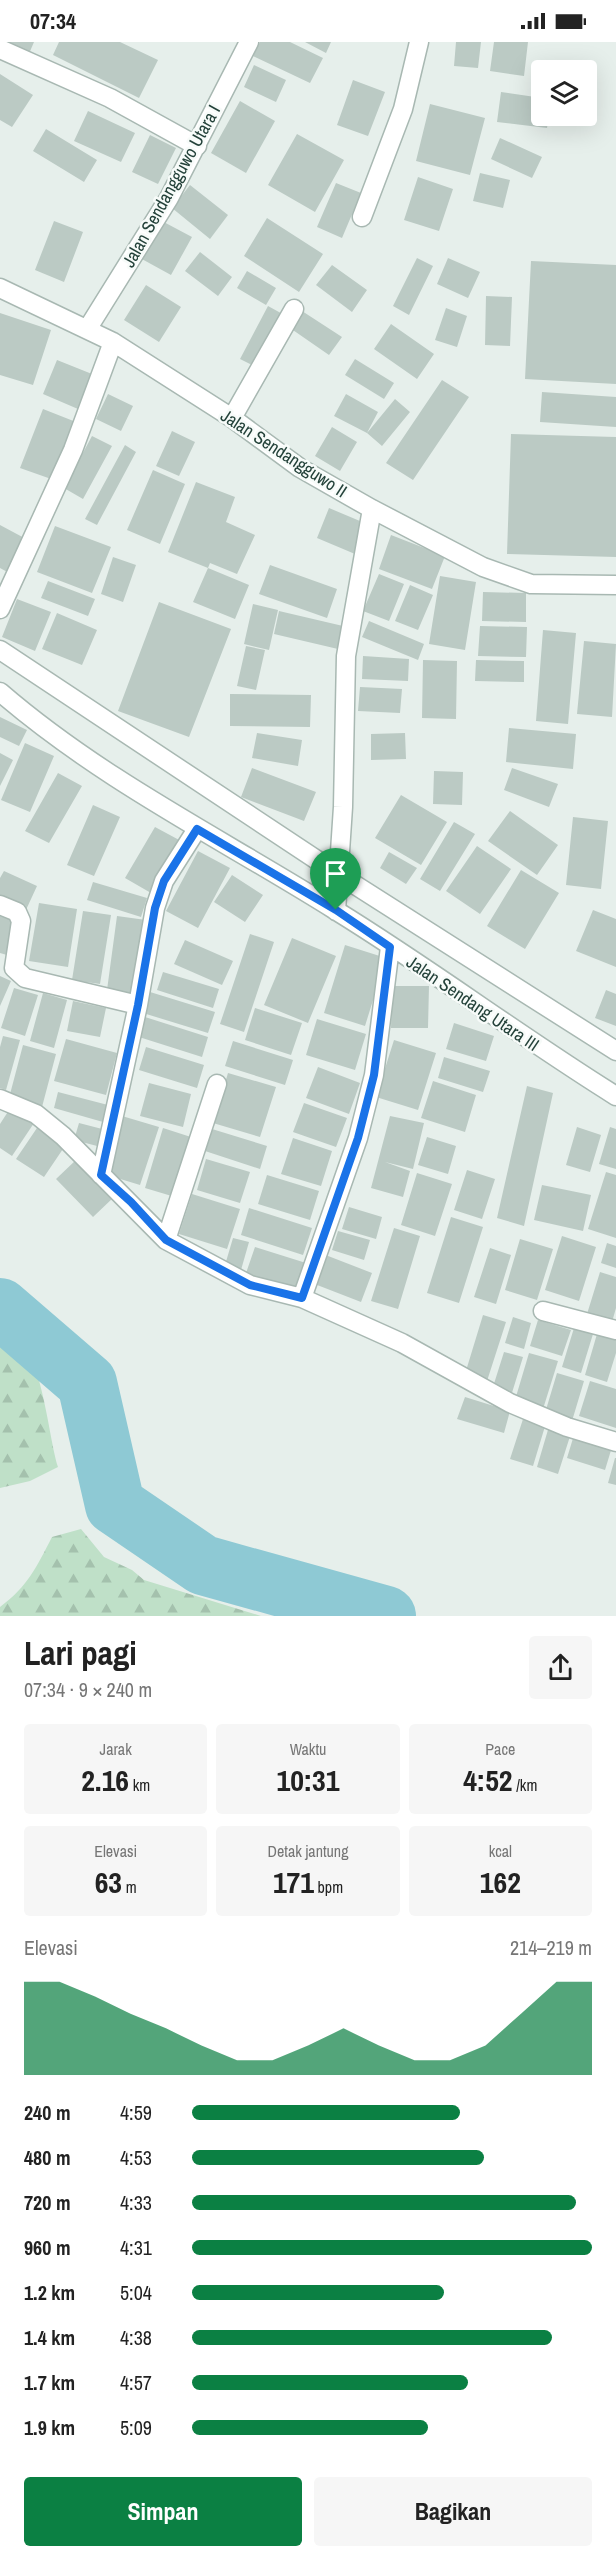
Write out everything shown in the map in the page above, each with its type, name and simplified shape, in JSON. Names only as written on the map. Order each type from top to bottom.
[{"type":"street","name":"Jalan Sendangguwo Utara I","points":[[88,328],[169,198],[249,42]]},
{"type":"street","points":[[362,217],[403,109],[419,42]]},
{"type":"street","points":[[0,49],[110,98],[197,146]]},
{"type":"street","name":"Jalan Sendangguwo II","points":[[0,288],[88,328],[113,342],[232,418],[300,468],[372,509],[483,567],[531,584],[616,585]]},
{"type":"street","points":[[232,418],[294,309]]},
{"type":"street","points":[[0,609],[73,450],[113,342]]},
{"type":"street","points":[[336,910],[343,807],[346,656],[372,509]]},
{"type":"street","points":[[0,650],[338,874],[616,1051]]},
{"type":"street","name":"Jalan Sendang Utara III","points":[[0,692],[146,799],[336,910],[616,1096]]},
{"type":"street","points":[[101,1175],[138,1005],[155,908],[164,881],[197,829]]},
{"type":"street","points":[[0,905],[18,912],[21,921],[14,968],[25,978],[138,1005]]},
{"type":"street","points":[[302,1298],[358,1138],[374,1075],[390,947]]},
{"type":"street","points":[[166,1240],[217,1084]]},
{"type":"street","points":[[0,1099],[36,1114],[63,1136],[131,1202],[166,1240],[250,1285],[302,1298],[402,1343],[510,1403],[567,1427],[616,1442]]},
{"type":"street","points":[[543,1311],[616,1330]]},
{"type":"green space","points":[[0,1319],[14,1329],[25,1344],[34,1363],[58,1467],[30,1481],[0,1488]]},
{"type":"green space","points":[[81,1529],[104,1557],[132,1570],[144,1580],[261,1616],[0,1616],[0,1607],[25,1584],[52,1537]]},
{"type":"building","points":[[0,42],[34,42],[28,56]]},
{"type":"building","points":[[59,42],[120,42],[158,60],[139,98],[53,55]]},
{"type":"building","points":[[260,42],[290,42],[323,58],[310,83],[253,56]]},
{"type":"building","points":[[305,42],[331,42],[326,53]]},
{"type":"building","points":[[456,42],[481,42],[478,68],[454,66]]},
{"type":"building","points":[[494,42],[528,42],[524,76],[490,71]]},
{"type":"building","points":[[254,65],[286,80],[276,102],[244,87]]},
{"type":"building","points":[[0,74],[33,95],[12,127],[0,120]]},
{"type":"building","points":[[353,80],[385,92],[368,136],[337,125]]},
{"type":"building","points":[[501,92],[531,96],[531,126],[547,126],[547,128],[497,122]]},
{"type":"building","points":[[240,101],[275,121],[246,173],[211,153]]},
{"type":"building","points":[[430,104],[485,118],[470,175],[416,161]]},
{"type":"building","points":[[88,111],[135,133],[121,162],[74,141]]},
{"type":"building","points":[[46,129],[97,160],[84,182],[33,151]]},
{"type":"building","points":[[297,134],[344,160],[315,212],[268,185]]},
{"type":"building","points":[[150,135],[176,148],[158,184],[132,172]]},
{"type":"building","points":[[500,138],[542,157],[532,178],[491,159]]},
{"type":"building","points":[[480,173],[510,180],[503,208],[473,201]]},
{"type":"building","points":[[418,177],[453,189],[439,231],[404,220]]},
{"type":"building","points":[[336,183],[361,193],[342,238],[317,227]]},
{"type":"building","points":[[190,185],[228,215],[210,239],[172,208]]},
{"type":"building","points":[[267,218],[323,254],[299,292],[244,256]]},
{"type":"building","points":[[160,220],[192,237],[171,275],[140,258]]},
{"type":"building","points":[[54,221],[83,232],[64,282],[35,270]]},
{"type":"building","points":[[200,252],[232,277],[218,296],[185,271]]},
{"type":"building","points":[[417,258],[433,266],[409,315],[393,306]]},
{"type":"building","points":[[448,258],[480,272],[468,298],[437,284]]},
{"type":"building","points":[[531,261],[616,265],[616,384],[525,379]]},
{"type":"building","points":[[332,265],[367,290],[352,312],[316,285]]},
{"type":"building","points":[[247,271],[276,288],[266,305],[237,288]]},
{"type":"building","points":[[146,285],[181,307],[159,342],[124,320]]},
{"type":"building","points":[[486,296],[512,297],[510,346],[485,345]]},
{"type":"building","points":[[268,306],[288,317],[260,369],[240,359]]},
{"type":"building","points":[[446,308],[467,316],[457,347],[435,340]]},
{"type":"building","points":[[302,311],[342,337],[329,355],[290,328]]},
{"type":"building","points":[[0,313],[51,330],[33,385],[0,375]]},
{"type":"building","points":[[391,324],[434,354],[417,379],[374,349]]},
{"type":"building","points":[[355,359],[394,383],[384,399],[345,375]]},
{"type":"building","points":[[57,360],[92,374],[78,409],[43,394]]},
{"type":"building","points":[[442,380],[469,397],[413,480],[386,463]]},
{"type":"building","points":[[542,392],[616,397],[616,427],[540,422]]},
{"type":"building","points":[[108,394],[133,406],[121,431],[96,419]]},
{"type":"building","points":[[346,394],[378,412],[367,433],[334,416]]},
{"type":"building","points":[[395,399],[410,412],[382,446],[367,433]]},
{"type":"building","points":[[43,409],[76,422],[54,480],[20,468]]},
{"type":"building","points":[[332,427],[357,442],[340,471],[315,456]]},
{"type":"building","points":[[172,431],[195,442],[179,476],[156,466]]},
{"type":"building","points":[[511,434],[616,437],[616,557],[507,554]]},
{"type":"building","points":[[92,436],[112,446],[83,499],[64,488]]},
{"type":"building","points":[[125,445],[136,452],[97,525],[85,519]]},
{"type":"building","points":[[153,470],[185,484],[160,544],[127,530]]},
{"type":"building","points":[[196,482],[235,497],[226,522],[255,535],[237,574],[210,563],[208,568],[168,552]]},
{"type":"building","points":[[329,508],[367,524],[355,554],[317,538]]},
{"type":"building","points":[[0,525],[28,540],[11,574],[0,568]]},
{"type":"building","points":[[55,526],[111,547],[92,593],[37,572]]},
{"type":"building","points":[[391,535],[445,556],[432,589],[379,569]]},
{"type":"building","points":[[113,557],[136,565],[123,602],[101,594]]},
{"type":"building","points":[[270,565],[337,589],[327,618],[259,594]]},
{"type":"building","points":[[208,568],[249,585],[235,619],[193,602]]},
{"type":"building","points":[[379,574],[404,584],[389,621],[363,611]]},
{"type":"building","points":[[440,576],[476,582],[465,650],[429,644]]},
{"type":"building","points":[[48,581],[95,599],[88,616],[41,598]]},
{"type":"building","points":[[410,585],[433,595],[418,630],[395,621]]},
{"type":"building","points":[[483,592],[526,593],[526,622],[482,621]]},
{"type":"building","points":[[17,599],[51,612],[35,651],[2,637]]},
{"type":"building","points":[[159,602],[231,629],[189,737],[118,711]]},
{"type":"building","points":[[253,604],[278,610],[269,650],[244,644]]},
{"type":"building","points":[[279,611],[343,626],[338,649],[274,634]]},
{"type":"building","points":[[57,613],[97,630],[82,665],[42,649]]},
{"type":"building","points":[[369,621],[424,644],[418,660],[362,637]]},
{"type":"building","points":[[480,626],[527,627],[526,657],[478,656]]},
{"type":"building","points":[[543,630],[576,633],[568,724],[536,721]]},
{"type":"building","points":[[584,641],[616,644],[612,717],[577,714]]},
{"type":"building","points":[[246,646],[265,650],[256,690],[237,686]]},
{"type":"building","points":[[363,656],[409,659],[408,681],[362,679]]},
{"type":"building","points":[[423,660],[457,661],[456,719],[422,718]]},
{"type":"building","points":[[476,660],[524,661],[524,682],[475,681]]},
{"type":"building","points":[[360,687],[402,689],[400,713],[358,711]]},
{"type":"building","points":[[230,694],[311,695],[310,727],[230,726]]},
{"type":"building","points":[[0,717],[27,730],[19,746],[0,737]]},
{"type":"building","points":[[509,728],[576,734],[573,769],[506,762]]},
{"type":"building","points":[[257,733],[302,740],[298,766],[252,758]]},
{"type":"building","points":[[405,733],[406,759],[371,760],[371,734]]},
{"type":"building","points":[[25,743],[54,756],[30,812],[1,800]]},
{"type":"building","points":[[0,753],[13,760],[0,786]]},
{"type":"building","points":[[252,768],[316,792],[304,821],[241,797]]},
{"type":"building","points":[[512,768],[558,784],[549,807],[504,790]]},
{"type":"building","points":[[434,771],[463,772],[462,805],[433,804]]},
{"type":"building","points":[[58,773],[82,786],[49,843],[25,831]]},
{"type":"building","points":[[401,795],[447,822],[421,865],[375,838]]},
{"type":"building","points":[[93,805],[120,817],[94,876],[67,865]]},
{"type":"building","points":[[510,811],[558,845],[537,875],[488,841]]},
{"type":"building","points":[[573,817],[608,821],[601,889],[566,885]]},
{"type":"building","points":[[454,822],[475,834],[440,891],[420,879]]},
{"type":"building","points":[[155,827],[181,841],[151,893],[125,878]]},
{"type":"building","points":[[477,846],[511,869],[480,914],[446,891]]},
{"type":"building","points":[[198,851],[230,868],[198,928],[166,911]]},
{"type":"building","points":[[389,852],[417,868],[406,884],[380,868]]},
{"type":"building","points":[[521,870],[559,893],[525,949],[487,926]]},
{"type":"building","points":[[4,871],[37,886],[25,912],[0,900],[0,878]]},
{"type":"building","points":[[232,875],[263,895],[245,922],[214,902]]},
{"type":"building","points":[[93,882],[147,898],[141,917],[87,900]]},
{"type":"building","points":[[39,903],[77,909],[68,967],[29,961]]},
{"type":"building","points":[[593,910],[616,919],[616,967],[576,951]]},
{"type":"building","points":[[83,911],[111,915],[100,984],[72,980]]},
{"type":"building","points":[[0,913],[14,915],[7,955],[0,953]]},
{"type":"building","points":[[117,916],[146,920],[135,994],[107,990]]},
{"type":"building","points":[[250,934],[274,942],[244,1032],[220,1024]]},
{"type":"building","points":[[292,938],[336,956],[308,1023],[264,1005]]},
{"type":"building","points":[[185,940],[233,961],[222,985],[174,964]]},
{"type":"building","points":[[345,945],[386,958],[365,1026],[324,1013]]},
{"type":"building","points":[[163,972],[219,989],[213,1008],[157,990]]},
{"type":"building","points":[[0,976],[11,981],[0,1006]]},
{"type":"building","points":[[392,986],[429,986],[428,1028],[391,1028]]},
{"type":"building","points":[[14,988],[38,995],[25,1036],[1,1028]]},
{"type":"building","points":[[606,990],[616,994],[616,1026],[595,1018]]},
{"type":"building","points":[[150,992],[215,1012],[208,1033],[143,1013]]},
{"type":"building","points":[[43,993],[67,1000],[54,1048],[30,1041]]},
{"type":"building","points":[[73,1001],[106,1008],[100,1037],[67,1031]]},
{"type":"building","points":[[255,1008],[302,1023],[291,1055],[245,1040]]},
{"type":"building","points":[[145,1017],[208,1037],[202,1057],[139,1037]]},
{"type":"building","points":[[317,1019],[366,1034],[355,1070],[306,1055]]},
{"type":"building","points":[[454,1023],[494,1036],[486,1061],[446,1049]]},
{"type":"building","points":[[3,1036],[20,1040],[6,1090],[0,1088],[0,1047]]},
{"type":"building","points":[[66,1039],[117,1053],[106,1095],[54,1081]]},
{"type":"building","points":[[394,1040],[436,1053],[418,1110],[376,1097]]},
{"type":"building","points":[[233,1041],[293,1060],[285,1085],[225,1066]]},
{"type":"building","points":[[23,1045],[56,1054],[42,1107],[9,1098]]},
{"type":"building","points":[[146,1047],[204,1065],[197,1088],[139,1070]]},
{"type":"building","points":[[444,1057],[490,1071],[483,1092],[438,1078]]},
{"type":"building","points":[[318,1067],[360,1083],[349,1114],[306,1098]]},
{"type":"building","points":[[228,1073],[276,1087],[260,1137],[213,1123]]},
{"type":"building","points":[[433,1081],[476,1095],[465,1132],[421,1118]]},
{"type":"building","points":[[149,1083],[191,1094],[183,1127],[140,1116]]},
{"type":"building","points":[[527,1086],[553,1093],[524,1226],[497,1218]]},
{"type":"building","points":[[58,1092],[108,1105],[103,1122],[54,1108]]},
{"type":"building","points":[[304,1103],[347,1118],[336,1147],[293,1132]]},
{"type":"building","points":[[11,1107],[34,1123],[12,1156],[0,1148],[0,1124]]},
{"type":"building","points":[[122,1116],[159,1127],[140,1185],[104,1174]]},
{"type":"building","points":[[390,1116],[424,1123],[413,1169],[385,1162],[410,1171],[403,1197],[371,1188]]},
{"type":"building","points":[[79,1123],[106,1130],[101,1147],[74,1140]]},
{"type":"building","points":[[39,1125],[67,1143],[44,1177],[16,1159]]},
{"type":"building","points":[[577,1127],[601,1135],[590,1172],[566,1165]]},
{"type":"building","points":[[610,1127],[616,1129],[616,1169],[599,1164]]},
{"type":"building","points":[[163,1128],[194,1138],[175,1197],[145,1188]]},
{"type":"building","points":[[212,1129],[267,1146],[260,1169],[205,1151]]},
{"type":"building","points":[[427,1137],[456,1146],[448,1174],[418,1165]]},
{"type":"building","points":[[293,1138],[332,1151],[321,1186],[281,1174]]},
{"type":"building","points":[[77,1159],[114,1197],[93,1217],[56,1179]]},
{"type":"building","points":[[206,1159],[250,1172],[240,1203],[197,1190]]},
{"type":"building","points":[[467,1170],[495,1179],[482,1219],[454,1210]]},
{"type":"building","points":[[606,1172],[616,1175],[616,1238],[588,1229]]},
{"type":"building","points":[[417,1173],[452,1184],[435,1236],[401,1225]]},
{"type":"building","points":[[267,1175],[319,1191],[310,1220],[258,1204]]},
{"type":"building","points":[[542,1185],[591,1195],[583,1231],[534,1220]]},
{"type":"building","points":[[192,1194],[240,1209],[227,1249],[179,1234]]},
{"type":"building","points":[[349,1207],[382,1217],[376,1239],[342,1229]]},
{"type":"building","points":[[249,1208],[312,1228],[303,1255],[241,1235]]},
{"type":"building","points":[[451,1217],[483,1227],[459,1303],[427,1293]]},
{"type":"building","points":[[394,1228],[420,1236],[398,1309],[371,1301]]},
{"type":"building","points":[[338,1231],[370,1240],[364,1260],[332,1250]]},
{"type":"building","points":[[562,1236],[596,1247],[579,1301],[545,1290]]},
{"type":"building","points":[[233,1238],[249,1242],[241,1270],[225,1265]]},
{"type":"building","points":[[520,1239],[553,1249],[537,1300],[505,1290]]},
{"type":"building","points":[[607,1243],[616,1246],[616,1268],[601,1263]]},
{"type":"building","points":[[255,1247],[306,1263],[297,1292],[245,1276]]},
{"type":"building","points":[[490,1248],[511,1255],[496,1304],[474,1297]]},
{"type":"building","points":[[323,1254],[372,1273],[361,1302],[312,1283]]},
{"type":"building","points":[[600,1272],[616,1277],[616,1308],[612,1322],[587,1314]]},
{"type":"building","points":[[483,1315],[506,1322],[487,1381],[465,1374]]},
{"type":"building","points":[[513,1317],[531,1323],[524,1349],[505,1343]]},
{"type":"building","points":[[538,1320],[571,1330],[562,1356],[530,1346]]},
{"type":"building","points":[[574,1328],[593,1334],[581,1373],[562,1367]]},
{"type":"building","points":[[597,1334],[616,1340],[616,1353],[607,1382],[585,1375]]},
{"type":"building","points":[[504,1352],[523,1357],[511,1396],[492,1390]]},
{"type":"building","points":[[529,1353],[558,1361],[543,1409],[515,1400]]},
{"type":"building","points":[[557,1373],[584,1381],[572,1421],[545,1413]]},
{"type":"building","points":[[590,1381],[616,1389],[616,1428],[579,1416]]},
{"type":"building","points":[[465,1397],[510,1411],[504,1433],[457,1419]]},
{"type":"building","points":[[524,1416],[546,1423],[533,1466],[510,1459]]},
{"type":"building","points":[[550,1423],[572,1430],[558,1474],[537,1467]]},
{"type":"building","points":[[574,1435],[612,1447],[605,1470],[567,1458]]},
{"type":"building","points":[[616,1458],[616,1485],[608,1483]]},
{"type":"waterway","points":[[0,1308],[87,1383],[115,1505],[203,1565],[386,1616]]},
{"type":"route","points":[[197,829],[336,910],[390,947],[374,1075],[358,1138],[302,1298],[250,1285],[166,1240],[131,1202],[101,1175],[138,1005],[155,908],[164,881],[197,829]]}]
